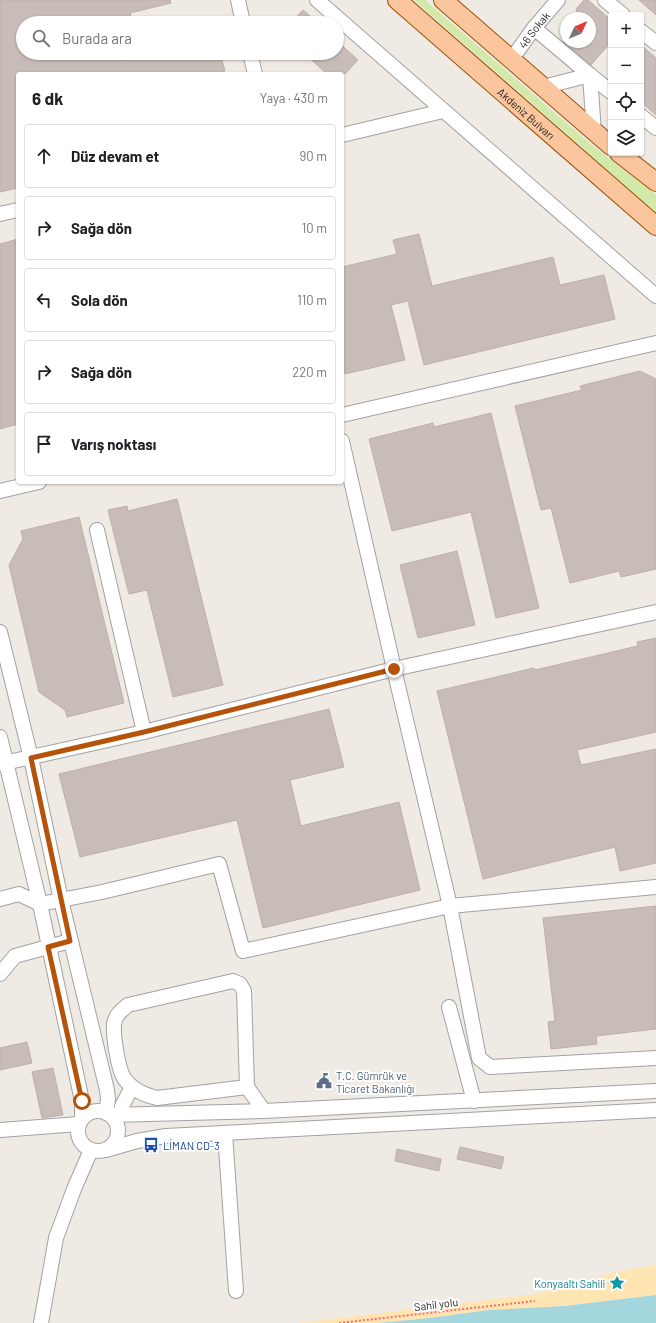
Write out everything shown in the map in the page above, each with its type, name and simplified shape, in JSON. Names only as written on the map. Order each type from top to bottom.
[{"type":"main road","name":"Akdeniz Bulvarı","points":[[397,0],[656,226]]},
{"type":"main road","points":[[443,0],[608,144]]},
{"type":"main road","points":[[624,156],[656,182]]},
{"type":"street","points":[[238,0],[241,16]]},
{"type":"street","points":[[317,0],[335,16]]},
{"type":"street","name":"46 Sokak","points":[[511,60],[534,28],[558,0]]},
{"type":"street","points":[[605,0],[619,12]]},
{"type":"street","points":[[344,24],[656,296]]},
{"type":"street","points":[[534,28],[608,90]]},
{"type":"street","points":[[644,33],[656,43]]},
{"type":"street","points":[[252,60],[255,72]]},
{"type":"street","points":[[543,87],[590,75]]},
{"type":"street","points":[[590,75],[594,133]]},
{"type":"street","points":[[344,135],[443,111]]},
{"type":"street","points":[[644,118],[656,128]]},
{"type":"street","points":[[0,214],[16,210]]},
{"type":"street","points":[[344,416],[656,343]]},
{"type":"street","points":[[344,450],[450,906],[479,1058],[490,1067],[656,1058]]},
{"type":"street","points":[[0,491],[30,484]]},
{"type":"street","points":[[97,530],[144,732]]},
{"type":"street","points":[[3,764],[144,732],[394,669],[656,612]]},
{"type":"street","points":[[0,632],[31,758],[70,941],[108,1099],[117,1125],[118,1137],[106,1150]]},
{"type":"street","points":[[0,736],[3,764],[40,904],[82,1101],[78,1136],[85,1147],[91,1150],[101,1151],[137,1141],[166,1136],[656,1110]]},
{"type":"street","points":[[0,899],[19,894],[40,904],[102,892],[219,864],[243,952],[450,906],[656,887]]},
{"type":"street","points":[[0,974],[15,956],[70,941]]},
{"type":"street","points":[[247,1087],[157,1098],[143,1095],[132,1087],[124,1078],[117,1063],[114,1024],[119,1013],[128,1005],[233,981],[240,984],[244,991],[247,1087],[264,1111]]},
{"type":"street","points":[[449,1007],[474,1101]]},
{"type":"street","points":[[112,1114],[122,1106],[132,1087]]},
{"type":"street","points":[[0,1130],[80,1122],[86,1115],[99,1111],[112,1114],[159,1115],[474,1101],[656,1091]]},
{"type":"street","points":[[225,1133],[236,1291]]},
{"type":"street","points":[[41,1323],[56,1238],[74,1189],[91,1150]]},
{"type":"path","name":"Sahil yolu","points":[[339,1323],[535,1300]]},
{"type":"green space","points":[[414,0],[425,0],[587,141],[656,195],[656,216],[583,148]]},
{"type":"sand","name":"Konyaaltı Sahili","points":[[656,1265],[656,1295],[565,1306],[489,1310],[378,1323],[297,1323],[537,1294],[619,1271]]},
{"type":"water","points":[[656,1295],[656,1323],[378,1323],[489,1310],[565,1306]]},
{"type":"building","points":[[0,0],[170,0],[171,3],[130,13],[131,16],[16,16],[16,60],[222,60],[225,71],[222,72],[16,72],[16,188],[0,192]]},
{"type":"building","points":[[584,0],[588,0],[608,17],[608,45],[591,65],[571,48],[596,48],[596,12],[576,12],[576,9]]},
{"type":"building","points":[[639,0],[656,0],[656,15]]},
{"type":"building","points":[[303,10],[310,16],[297,16]]},
{"type":"building","points":[[344,47],[358,60],[345,74],[344,72],[325,72],[312,60],[344,60]]},
{"type":"building","points":[[644,48],[656,58],[656,115],[644,105]]},
{"type":"building","points":[[419,234],[432,286],[553,257],[560,285],[604,275],[615,319],[424,365],[408,301],[391,305],[405,360],[345,374],[344,267],[397,254],[393,240]]},
{"type":"building","points":[[16,240],[16,425],[0,429],[0,244]]},
{"type":"building","points":[[640,371],[656,379],[656,569],[621,577],[619,571],[570,583],[551,508],[541,510],[515,406],[582,390],[580,386]]},
{"type":"building","points":[[491,413],[539,608],[496,618],[471,512],[392,531],[369,439],[433,423],[434,427]]},
{"type":"building","points":[[177,499],[223,685],[173,697],[147,590],[129,594],[108,510],[127,506],[128,511]]},
{"type":"building","points":[[79,517],[124,703],[67,717],[65,710],[39,692],[9,565],[23,539],[21,531]]},
{"type":"building","points":[[457,551],[475,625],[418,638],[400,565]]},
{"type":"building","points":[[656,638],[656,732],[577,750],[581,765],[656,749],[656,863],[620,871],[615,847],[483,879],[437,691],[534,668],[535,670],[638,646],[637,642]]},
{"type":"building","points":[[329,709],[344,767],[290,780],[301,826],[399,802],[420,890],[263,928],[237,820],[80,857],[59,774]]},
{"type":"building","points":[[656,906],[656,1029],[596,1036],[597,1044],[551,1049],[548,1022],[555,1021],[543,918]]},
{"type":"building","points":[[27,1042],[32,1063],[0,1070],[0,1048]]},
{"type":"building","points":[[53,1068],[63,1115],[42,1118],[32,1072]]},
{"type":"building","points":[[460,1147],[504,1157],[501,1169],[457,1159]]},
{"type":"building","points":[[397,1149],[441,1159],[439,1171],[395,1161]]},
{"type":"place","name":"T.C. Gümrük ve Ticaret Bakanlığı","points":[[324,1081]]},
{"type":"place","name":"LİMAN CD-3","points":[[151,1145]]},
{"type":"place","name":"Konyaaltı Sahili","points":[[617,1283]]},
{"type":"route","points":[[82,1101],[48,947],[70,941],[31,758],[144,732],[394,669]]}]
